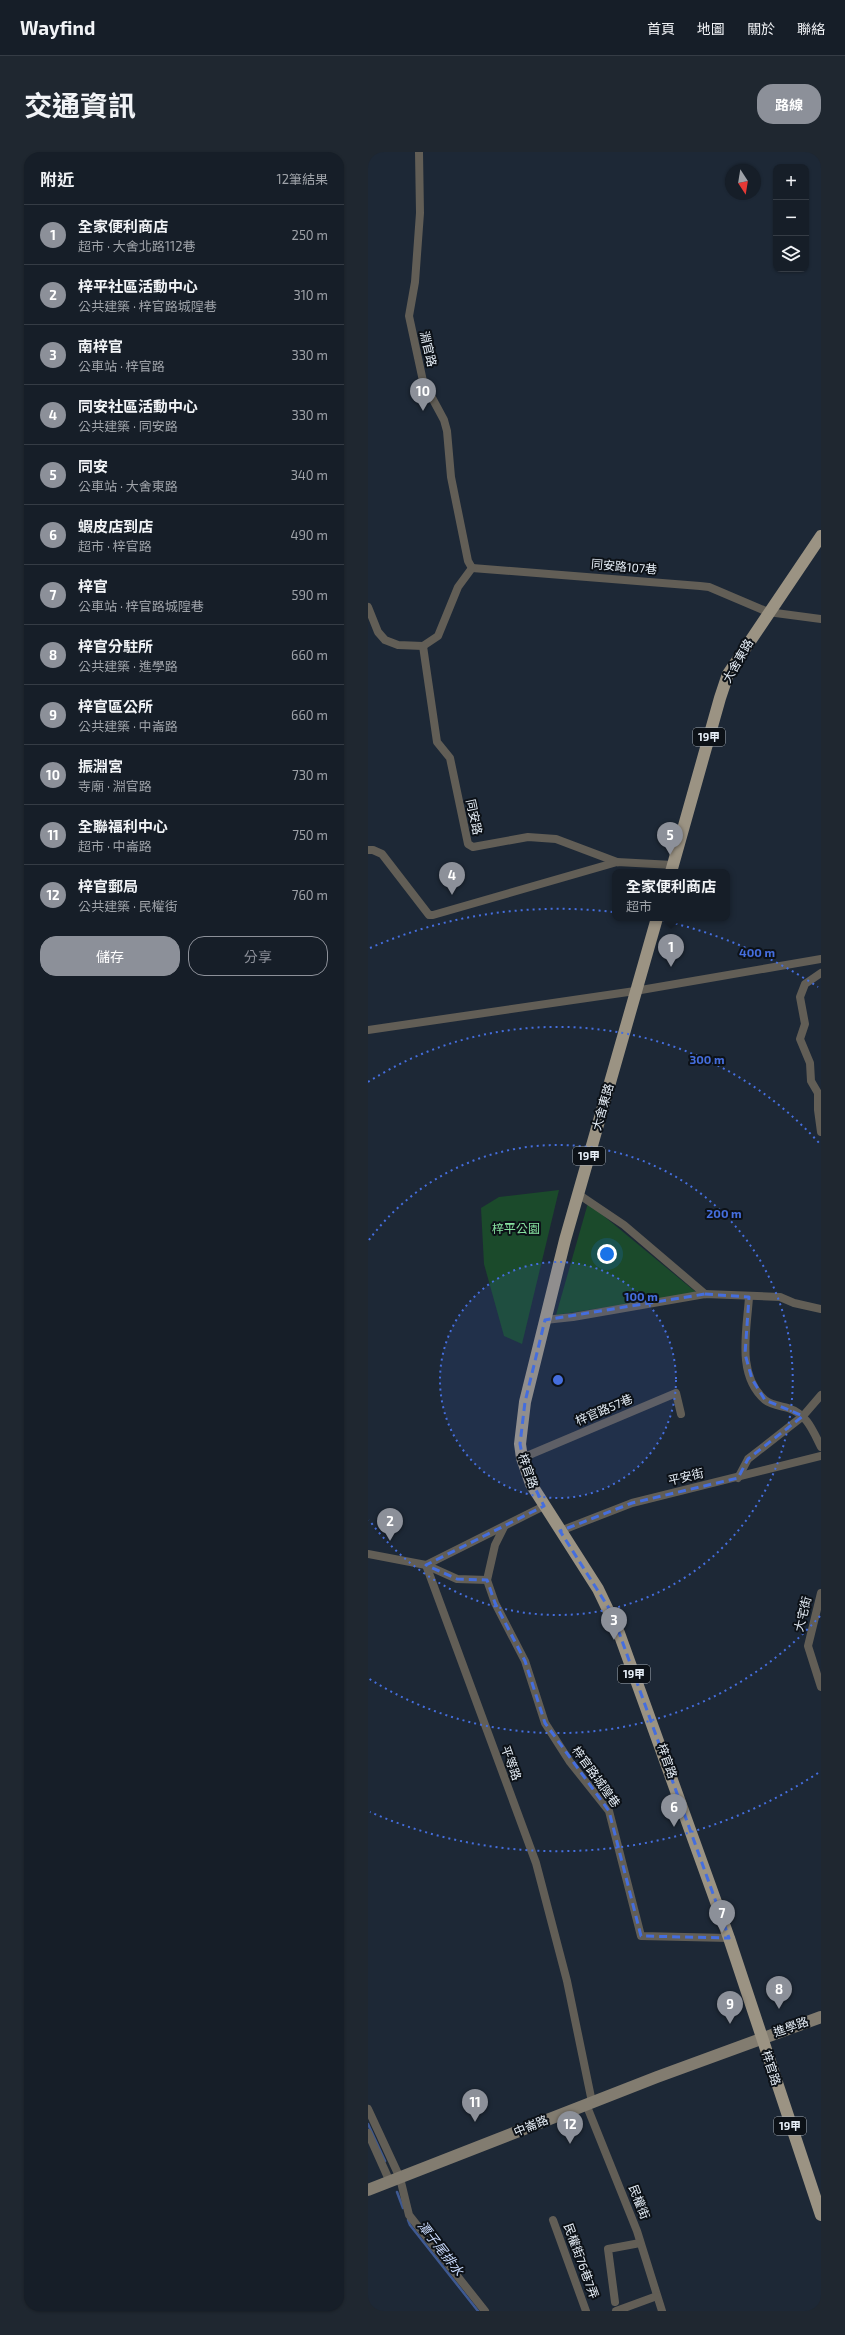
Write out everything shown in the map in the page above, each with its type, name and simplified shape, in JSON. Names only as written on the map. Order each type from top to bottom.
[{"type":"main road","name":"大舍東路","points":[[672,869],[728,674],[768,612],[821,536]]},
{"type":"main road","name":"大舍東路","points":[[545,1320],[578,1194],[656,921]]},
{"type":"main road","name":"梓官路","points":[[545,1320],[522,1417],[520,1444],[522,1458],[531,1484],[612,1613],[657,1734],[728,1938],[821,2215]]},
{"type":"street","name":"淵官路","points":[[418,152],[420,213],[415,282],[409,316],[423,381],[444,420],[447,431],[451,477],[468,561],[472,568]]},
{"type":"street","name":"同安路107巷","points":[[472,568],[565,574],[709,587],[768,612],[821,619]]},
{"type":"street","points":[[368,607],[378,632],[385,640],[398,645],[423,646],[438,636],[458,587],[472,568]]},
{"type":"street","name":"同安路","points":[[423,646],[437,742],[450,758],[468,844],[473,847],[528,837],[556,838],[616,862],[672,869]]},
{"type":"street","name":"同安路","points":[[368,850],[373,850],[382,854],[429,915],[442,914],[616,862]]},
{"type":"street","points":[[368,1030],[635,992],[821,960]]},
{"type":"street","points":[[821,973],[804,984],[800,997],[805,1024],[800,1039],[810,1063],[811,1081],[818,1093],[818,1110],[821,1132]]},
{"type":"street","points":[[578,1194],[624,1225],[705,1294]]},
{"type":"street","points":[[545,1320],[573,1317],[705,1294],[750,1297],[766,1295],[780,1297],[794,1304],[821,1309]]},
{"type":"street","points":[[750,1297],[745,1354],[752,1379],[766,1400],[793,1410],[803,1416],[811,1426],[821,1447]]},
{"type":"street","name":"梓官路57巷","points":[[522,1458],[676,1393],[680,1414]]},
{"type":"street","points":[[738,1478],[748,1459],[803,1416],[821,1395]]},
{"type":"street","name":"平安街","points":[[560,1532],[632,1503],[683,1489],[738,1478],[821,1456]]},
{"type":"street","points":[[426,1565],[504,1528],[544,1506]]},
{"type":"street","points":[[368,1554],[426,1565],[457,1579],[487,1580],[496,1545],[504,1528]]},
{"type":"street","name":"平等路","points":[[426,1565],[536,1863],[567,1982],[589,2103]]},
{"type":"street","name":"梓官路城隍巷","points":[[487,1580],[495,1603],[525,1661],[545,1723],[570,1762],[609,1811],[641,1936],[728,1938]]},
{"type":"street","name":"大宅街","points":[[821,1593],[808,1646],[821,1687]]},
{"type":"street","name":"進學路","points":[[761,2037],[821,2016]]},
{"type":"street","name":"中崙路","points":[[368,2190],[761,2037]]},
{"type":"street","name":"民權街","points":[[589,2103],[640,2243],[662,2311]]},
{"type":"street","points":[[368,2109],[409,2215],[485,2311]]},
{"type":"street","points":[[368,2133],[395,2180]]},
{"type":"street","name":"民權街76巷7弄","points":[[553,2220],[586,2311]]},
{"type":"street","points":[[615,2302],[608,2249],[640,2243]]},
{"type":"street","points":[[616,2311],[657,2296]]},
{"type":"highlighted area","points":[[705,1294],[749,1297],[745,1354],[752,1379],[765,1400],[803,1416],[748,1459],[738,1478],[632,1503],[560,1531],[612,1613],[729,1938],[641,1936],[609,1811],[545,1723],[525,1661],[495,1603],[487,1580],[457,1579],[426,1565],[544,1506],[525,1468],[520,1444],[525,1402],[545,1320]]},
{"type":"green space","name":"梓平公園","points":[[559,1190],[522,1344],[504,1336],[484,1264],[481,1208],[499,1197]]},
{"type":"green space","points":[[588,1203],[697,1293],[556,1315]]},
{"type":"waterway","points":[[368,2124],[385,2161]]},
{"type":"waterway","name":"潭子尾排水","points":[[397,2192],[403,2208]]},
{"type":"waterway","name":"潭子尾排水","points":[[408,2220],[410,2225],[478,2311]]},
{"type":"place","name":"振淵宮","points":[[423,411]]},
{"type":"place","name":"同安","points":[[670,855]]},
{"type":"place","name":"同安社區活動中心","points":[[452,895]]},
{"type":"place","name":"全家便利商店","points":[[671,967]]},
{"type":"place","name":"梓平社區活動中心","points":[[390,1541]]},
{"type":"place","name":"南梓官","points":[[614,1640]]},
{"type":"place","name":"蝦皮店到店","points":[[674,1827]]},
{"type":"place","name":"梓官","points":[[722,1933]]},
{"type":"place","name":"梓官分駐所","points":[[779,2009]]},
{"type":"place","name":"梓官區公所","points":[[730,2024]]},
{"type":"place","name":"全聯福利中心","points":[[475,2122]]},
{"type":"place","name":"梓官郵局","points":[[570,2144]]}]
